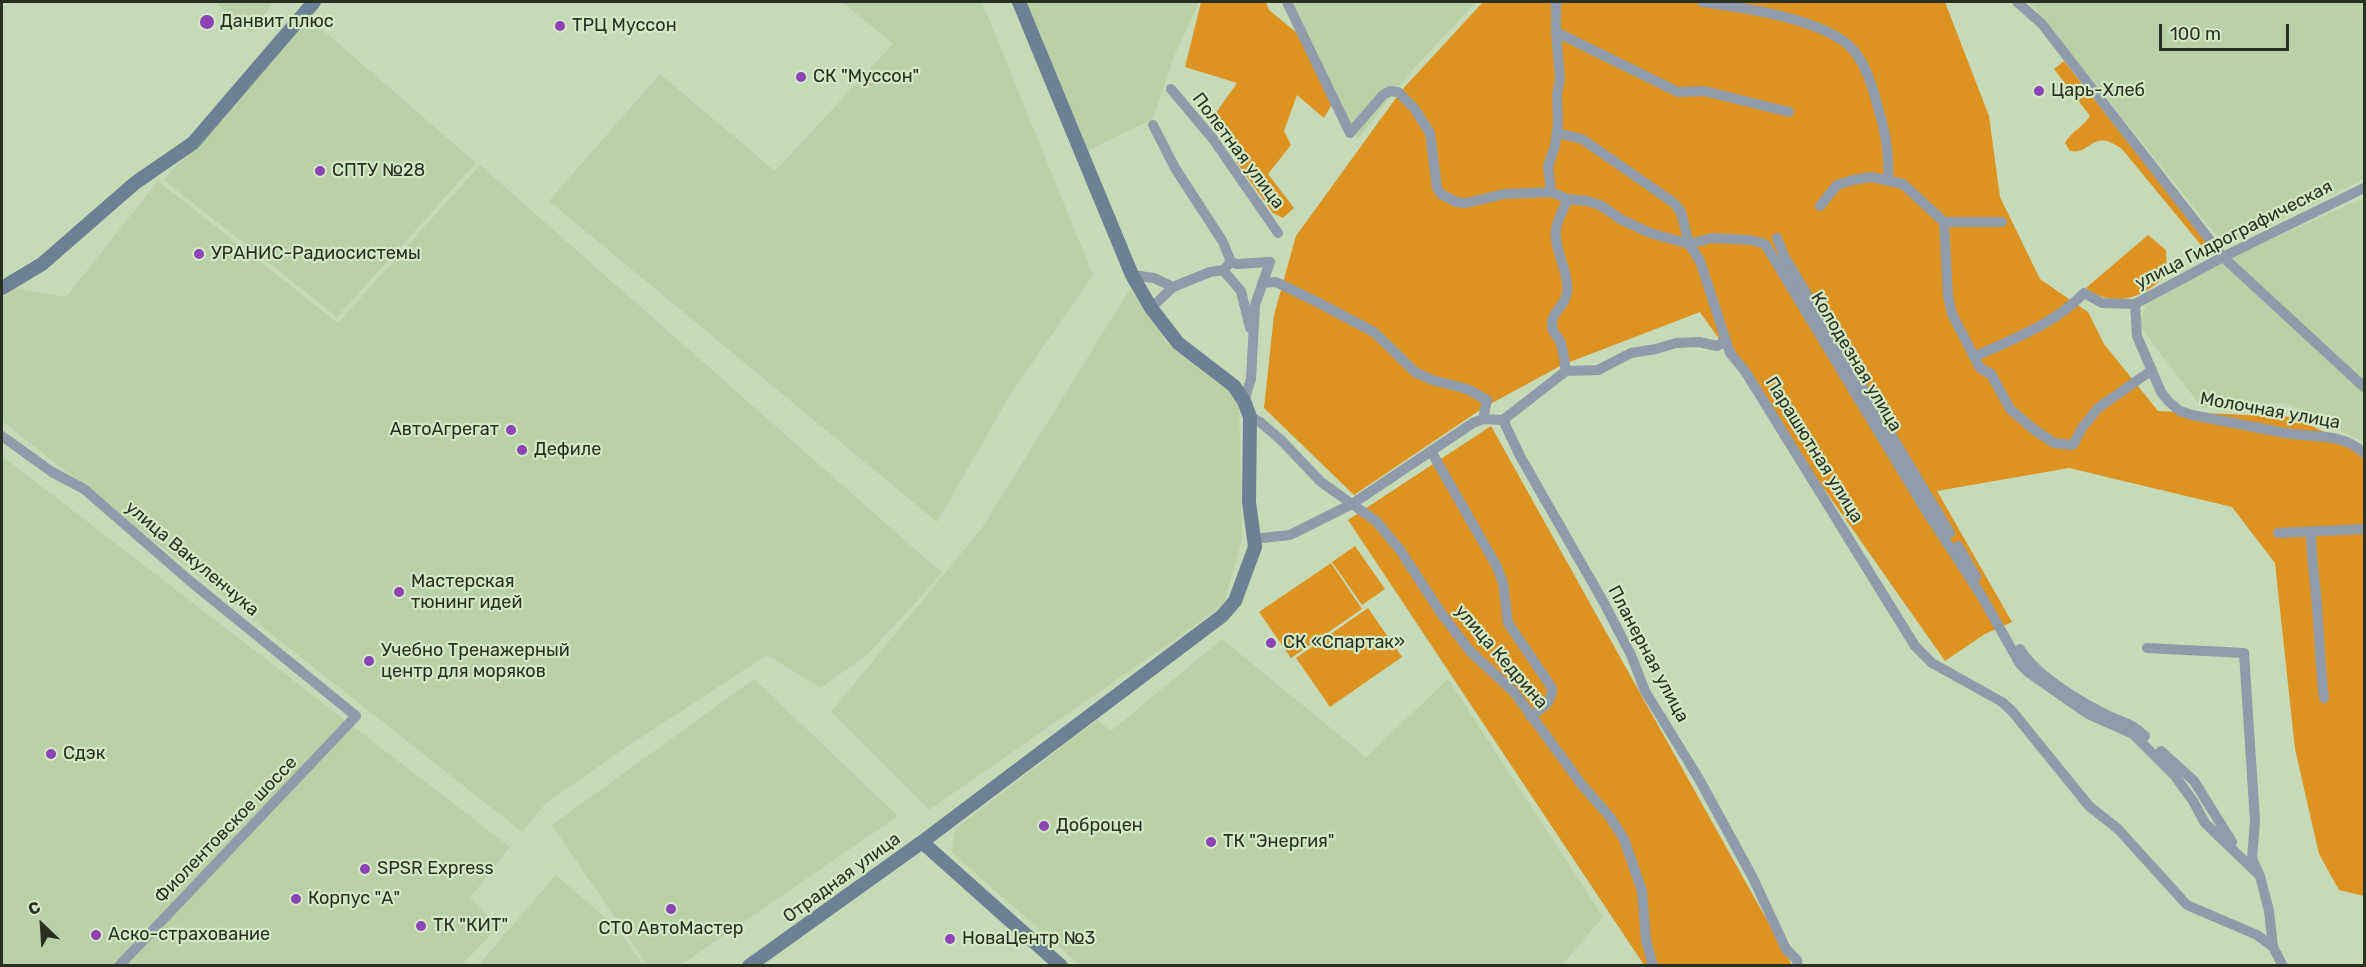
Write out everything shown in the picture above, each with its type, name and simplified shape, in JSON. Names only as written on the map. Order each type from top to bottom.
[{"type":"street","points":[[2,288],[42,264],[135,183],[193,143],[314,2]]},
{"type":"street","points":[[922,842],[1222,616],[1234,601],[1255,547],[1249,502],[1250,417],[1244,401],[1234,386],[1179,343],[1151,308],[1132,275],[1019,2]]},
{"type":"street","name":"Колодезная улица","points":[[1287,2],[1350,133],[1386,92],[1398,92],[1414,108],[1430,133],[1435,181],[1437,188],[1448,198],[1466,203],[1504,194],[1551,192],[1568,199],[1600,205],[1640,229],[1689,244],[1712,238],[1750,240],[1765,244],[1925,509],[1981,595],[2020,664],[2029,673],[2088,714],[2133,734],[2175,776],[2205,823],[2260,876]]},
{"type":"street","points":[[1551,192],[1548,166],[1557,132],[1557,95],[1560,78],[1556,2]]},
{"type":"street","points":[[1702,2],[1760,10],[1793,19],[1829,33],[1848,44],[1861,62],[1880,113],[1890,156],[1888,180]]},
{"type":"street","points":[[2017,2],[2042,24],[2223,257],[2364,387]]},
{"type":"street","points":[[1556,32],[1678,92],[1704,91],[1789,112]]},
{"type":"street","name":"Полетная улица","points":[[1171,89],[1213,139],[1278,233]]},
{"type":"street","points":[[1153,125],[1176,168],[1223,242],[1227,266],[1241,291],[1252,340]]},
{"type":"street","name":"Парашютная улица","points":[[1557,132],[1582,139],[1674,203],[1681,212],[1689,244],[1700,261],[1730,353],[1745,370],[1915,646],[1932,663],[2002,702],[2012,711],[2089,806],[2118,829],[2187,905],[2257,935],[2273,947]]},
{"type":"street","points":[[1820,206],[1837,185],[1871,177],[1904,184],[1944,222],[2002,222]]},
{"type":"street","name":"улица Гидрографическая","points":[[1974,357],[2047,322],[2070,308],[2085,292],[2102,303],[2135,303],[2364,188]]},
{"type":"street","points":[[1566,371],[1559,339],[1551,324],[1566,295],[1564,262],[1556,243],[1555,232],[1568,199]]},
{"type":"street","points":[[1944,222],[1946,273],[1952,315],[1980,368],[1991,374],[2010,410],[2032,429],[2054,443],[2073,445],[2082,428],[2098,408],[2152,370]]},
{"type":"street","name":"Колодезная улица","points":[[1777,238],[1784,256],[2027,660],[2073,696],[2102,713],[2133,724],[2194,781],[2234,845],[2252,859]]},
{"type":"street","points":[[1151,308],[1173,287],[1210,272],[1237,264],[1270,262],[1255,305],[1251,379],[1244,401]]},
{"type":"street","points":[[1132,275],[1154,278],[1173,287]]},
{"type":"street","points":[[1262,283],[1276,282],[1317,302],[1374,332],[1415,372],[1432,380],[1467,389],[1486,400],[1483,419]]},
{"type":"street","name":"Молочная улица","points":[[2135,303],[2137,336],[2161,392],[2180,411],[2192,416],[2289,433],[2324,435],[2344,440],[2364,453]]},
{"type":"street","points":[[1253,539],[1290,535],[1352,504],[1483,419],[1503,420],[1566,371],[1598,370],[1631,353],[1676,343],[1699,342],[1717,346],[1726,340]]},
{"type":"street","name":"улица Кедрина","points":[[1250,417],[1260,422],[1281,440],[1320,482],[1339,498],[1376,521],[1470,651],[1514,692],[1582,785],[1610,817],[1624,839],[1642,891],[1646,940],[1653,966]]},
{"type":"street","name":"Планерная улица","points":[[1503,420],[1516,449],[1604,603],[1631,656],[1645,691],[1700,779],[1758,887],[1786,949],[1797,960],[1798,966]]},
{"type":"street","name":"улица Вакуленчука","points":[[2,436],[52,472],[84,489],[190,581],[356,716]]},
{"type":"street","points":[[1431,451],[1496,565],[1503,583],[1508,623],[1552,688],[1551,699],[1530,716]]},
{"type":"street","points":[[2278,533],[2364,530]]},
{"type":"street","points":[[2312,533],[2311,554],[2324,698]]},
{"type":"street","points":[[2147,648],[2244,653],[2255,821],[2252,859],[2260,876],[2269,912],[2273,947],[2283,966]]},
{"type":"street","name":"Фиолентовское шоссе","points":[[119,966],[356,716]]},
{"type":"street","name":"Отрадная улица","points":[[749,966],[922,842],[1061,966]]},
{"type":"shaded area","points":[[215,2],[274,2],[250,33]]},
{"type":"shaded area","points":[[842,2],[982,2],[1093,275],[1010,395],[937,522],[549,201],[660,74],[775,171],[893,44]]},
{"type":"shaded area","points":[[1024,2],[1199,2],[1175,54],[1153,119],[1085,152]]},
{"type":"shaded area","points":[[1201,2],[1266,2],[1269,10],[1303,38],[1334,101],[1324,118],[1297,95],[1284,131],[1291,145],[1268,174],[1294,208],[1283,218],[1273,213],[1237,163],[1242,150],[1211,120],[1237,83],[1185,67]]},
{"type":"shaded area","points":[[1289,2],[1476,2],[1408,75],[1358,139],[1347,124]]},
{"type":"shaded area","points":[[1483,2],[1945,2],[1989,116],[2000,197],[2040,279],[2088,312],[2104,344],[2158,411],[2293,417],[2364,451],[2364,896],[2339,890],[2319,854],[2295,749],[2275,563],[2232,507],[2069,468],[1937,491],[2012,622],[1985,634],[1945,661],[1700,312],[1562,365],[1483,408],[1354,495],[1264,408],[1274,315],[1296,236],[1401,91]]},
{"type":"shaded area","points":[[2027,2],[2364,2],[2364,179],[2225,246],[2034,7]]},
{"type":"shaded area","name":"СПТУ №28","points":[[308,17],[476,163],[337,317],[164,180]]},
{"type":"shaded area","points":[[2064,61],[2210,248],[2207,249],[2201,245],[2122,149],[2112,143],[2098,141],[2083,149],[2070,151],[2065,143],[2090,116],[2054,69]]},
{"type":"shaded area","points":[[480,165],[942,573],[869,653],[821,688],[767,655],[622,750],[545,804],[522,832],[2,421],[2,298],[15,288],[66,297],[158,181],[338,323]]},
{"type":"shaded area","points":[[2364,198],[2364,442],[2285,403],[2202,408],[2139,325],[2146,305],[2221,262]]},
{"type":"shaded area","points":[[2148,235],[2166,250],[2166,271],[2159,282],[2136,296],[2119,299],[2102,297],[2086,288]]},
{"type":"shaded area","points":[[1130,289],[1169,345],[1239,399],[1242,539],[1223,606],[929,810],[831,712],[982,528]]},
{"type":"shaded area","points":[[1491,426],[1792,965],[1644,965],[1348,520]]},
{"type":"shaded area","points":[[2,456],[510,847],[470,898],[498,927],[462,965],[2,965]]},
{"type":"shaded area","points":[[1355,546],[1385,589],[1362,605],[1332,562]]},
{"type":"shaded area","points":[[1331,563],[1362,609],[1291,658],[1259,612]]},
{"type":"shaded area","points":[[1368,608],[1402,657],[1330,707],[1296,658]]},
{"type":"shaded area","points":[[1222,639],[1366,757],[1448,679],[1603,917],[1562,965],[1080,965],[952,853],[954,830],[1097,720],[1111,731]]},
{"type":"shaded area","points":[[754,679],[898,816],[681,965],[647,965],[552,825]]},
{"type":"shaded area","points":[[556,875],[617,928],[643,965],[483,965],[481,962]]},
{"type":"place","name":"Данвит плюс","points":[[207,22]]},
{"type":"place","name":"ТРЦ Муссон","points":[[560,26]]},
{"type":"place","name":"СК \"Муссон\"","points":[[801,77]]},
{"type":"place","name":"Царь-Хлеб","points":[[2039,91]]},
{"type":"place","name":"СПТУ №28","points":[[320,171]]},
{"type":"place","name":"УРАНИС-Радиосистемы","points":[[199,254]]},
{"type":"place","name":"АвтоАгрегат","points":[[511,430]]},
{"type":"place","name":"Дефиле","points":[[522,450]]},
{"type":"place","name":"Мастерская тюнинг идей","points":[[399,592]]},
{"type":"place","name":"СК «Спартак»","points":[[1271,643]]},
{"type":"place","name":"Учебно Тренажерный центр для моряков","points":[[369,661]]},
{"type":"place","name":"Сдэк","points":[[51,754]]},
{"type":"place","name":"Доброцен","points":[[1044,826]]},
{"type":"place","name":"ТК \"Энергия\"","points":[[1211,842]]},
{"type":"place","name":"SPSR Express","points":[[365,869]]},
{"type":"place","name":"Корпус \"А\"","points":[[296,899]]},
{"type":"place","name":"СТО АвтоМастер","points":[[671,909]]},
{"type":"place","name":"ТК \"КИТ\"","points":[[421,926]]},
{"type":"place","name":"Аско-страхование","points":[[96,935]]},
{"type":"place","name":"НоваЦентр №3","points":[[950,939]]}]
